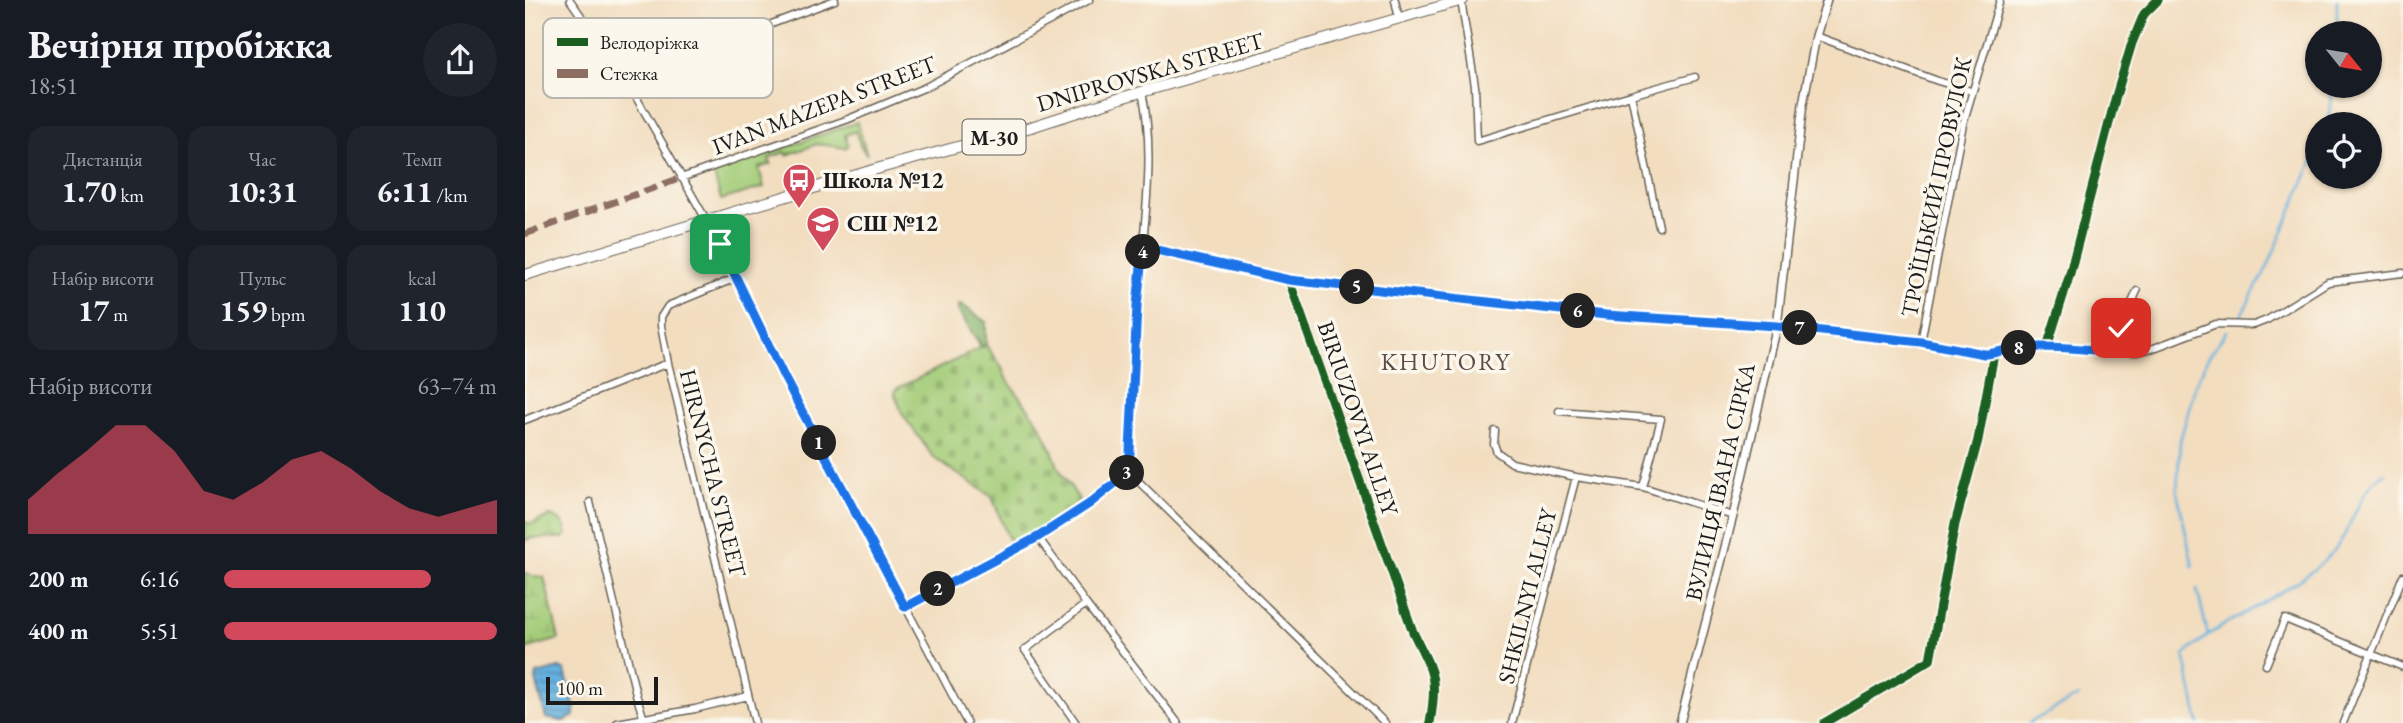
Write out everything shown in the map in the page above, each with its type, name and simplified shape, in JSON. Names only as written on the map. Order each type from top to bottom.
[{"type":"highway","name":"DNIPROVSKA STREET","points":[[525,275],[893,164],[1031,127],[1142,92],[1462,0]]},
{"type":"street","points":[[570,0],[583,18]]},
{"type":"street","points":[[773,23],[835,0]]},
{"type":"street","name":"IVAN MAZEPA STREET","points":[[681,178],[846,120],[926,88],[1089,0]]},
{"type":"street","points":[[1395,0],[1399,19]]},
{"type":"street","points":[[1462,0],[1475,86],[1477,141],[1695,77]]},
{"type":"street","name":"ВУЛИЦЯ ІВАНА СІРКА","points":[[1680,723],[1733,516],[1777,326],[1803,104],[1816,36],[1827,0]]},
{"type":"street","name":"ТРОЇЦЬКИЙ ПРОВУЛОК","points":[[1921,342],[1972,91],[2000,0]]},
{"type":"street","points":[[2047,347],[2069,277],[2132,43],[2144,14],[2158,0]]},
{"type":"street","points":[[1816,36],[1972,91]]},
{"type":"street","points":[[1142,92],[1146,109],[1147,182],[1137,306],[1129,472],[1385,723]]},
{"type":"street","points":[[1631,95],[1660,227]]},
{"type":"street","points":[[636,98],[738,277],[790,389],[967,723]]},
{"type":"street","points":[[1143,247],[1289,280]]},
{"type":"street","name":"BIRIUZOVYI ALLEY","points":[[1430,723],[1435,697],[1432,670],[1413,632],[1289,280],[1606,315],[1777,326],[1921,342],[1972,353],[1994,354],[2015,348],[2047,347],[2136,352],[2154,348],[2216,324],[2255,325],[2328,282],[2403,273]]},
{"type":"street","name":"HIRNYCHA STREET","points":[[738,277],[668,306],[661,317],[661,326],[755,723]]},
{"type":"street","points":[[2108,351],[2137,291]]},
{"type":"street","points":[[1824,723],[1930,660],[1955,524],[1978,440],[1994,354]]},
{"type":"street","points":[[525,420],[668,363]]},
{"type":"street","points":[[1559,411],[1661,419],[1643,487]]},
{"type":"street","points":[[1495,431],[1494,444],[1497,453],[1515,464],[1643,487],[1733,516]]},
{"type":"street","points":[[905,607],[1038,537],[1089,504],[1129,472]]},
{"type":"street","name":"SHKILNYI ALLEY","points":[[1512,723],[1576,477]]},
{"type":"street","points":[[590,502],[636,694],[645,721]]},
{"type":"street","points":[[1038,537],[1178,723]]},
{"type":"street","points":[[2343,723],[2403,576]]},
{"type":"street","points":[[1076,723],[1025,650],[1086,604]]},
{"type":"street","points":[[2266,665],[2285,619],[2403,667]]},
{"type":"street","points":[[617,723],[645,721],[748,696]]},
{"type":"green space","points":[[857,122],[867,155],[855,131],[845,135],[848,145],[846,148],[817,144],[787,155],[785,152],[769,158],[771,164],[759,168],[764,187],[721,200],[714,175],[723,169]]},
{"type":"green space","points":[[959,305],[986,322],[986,345],[981,347],[958,310]]},
{"type":"green space","points":[[986,345],[1041,426],[1058,467],[1080,501],[1038,533],[1013,545],[992,497],[934,458],[903,415],[895,395],[896,389]]},
{"type":"green space","points":[[550,516],[565,527],[567,533],[563,538],[530,538],[525,541],[525,521],[530,524]]},
{"type":"green space","points":[[525,572],[544,577],[559,639],[525,649]]},
{"type":"water","points":[[559,668],[565,671],[575,709],[574,716],[563,721],[546,718],[536,680],[537,674]]},
{"type":"waterway","points":[[2337,0],[2337,21]]},
{"type":"waterway","points":[[2329,112],[2332,98]]},
{"type":"waterway","points":[[2241,315],[2268,266],[2305,179]]},
{"type":"waterway","points":[[2193,567],[2177,491],[2180,441],[2196,383],[2210,354],[2227,331]]},
{"type":"waterway","points":[[2197,589],[2208,635],[2319,566],[2338,545],[2368,489],[2385,473]]},
{"type":"waterway","points":[[2199,723],[2184,655],[2208,635]]},
{"type":"waterway","points":[[2029,723],[2079,696]]},
{"type":"marked path","points":[[525,234],[681,178]]},
{"type":"cycle path","points":[[1824,723],[1930,660],[1955,524],[1978,440],[1994,354],[2015,348],[2047,347],[2069,277],[2132,43],[2144,14],[2158,0]]},
{"type":"cycle path","points":[[1430,723],[1434,695],[1432,676],[1413,632],[1289,280],[1606,315],[1777,326],[1921,342],[1972,353],[1994,354]]},
{"type":"place","name":"Школа №12","points":[[799,210]]},
{"type":"place","name":"СШ №12","points":[[823,253]]},
{"type":"district","name":"KHUTORY","points":[[1446,361]]},
{"type":"route","points":[[720,244],[784,377],[905,607],[1038,537],[1089,504],[1129,472],[1137,306],[1143,247],[1289,280],[1606,315],[1777,326],[1921,342],[1984,354],[2015,348],[2047,347],[2108,351],[2121,328]]}]
